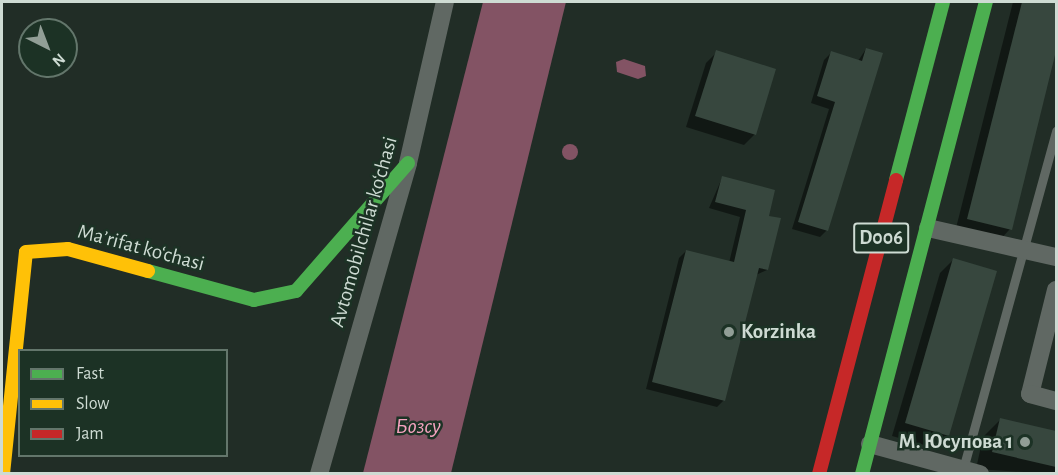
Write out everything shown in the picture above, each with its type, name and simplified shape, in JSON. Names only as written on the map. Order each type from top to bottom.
[{"type":"main road","name":"D006","points":[[819,474],[943,2]]},
{"type":"main road","name":"D006","points":[[862,474],[986,2]]},
{"type":"main road","name":"Maʼrifat ko‘chasi","points":[[3,474],[7,373],[26,252],[68,249],[254,300],[296,291],[408,163]]},
{"type":"street","name":"Avtomobilchilar ko‘chasi","points":[[319,474],[408,163],[445,2]]},
{"type":"street","points":[[928,228],[1056,256]]},
{"type":"street","points":[[1056,290],[1030,394],[1056,401]]},
{"type":"street","points":[[870,444],[972,471]]},
{"type":"lane","points":[[972,471],[1024,249],[1056,131]]},
{"type":"water","name":"Бозсу","points":[[483,2],[566,2],[451,473],[363,473]]},
{"type":"water","points":[[624,59],[645,66],[646,76],[638,79],[617,72],[616,62]]},
{"type":"water","points":[[570,144],[576,146],[578,152],[576,158],[570,160],[564,158],[562,152],[564,146]]},
{"type":"building","points":[[1022,2],[1056,2],[1056,51],[1012,230],[967,219]]},
{"type":"building","points":[[866,48],[883,53],[828,231],[798,222],[835,102],[817,96],[831,51],[862,61]]},
{"type":"building","points":[[716,50],[776,69],[756,135],[695,116]]},
{"type":"building","points":[[722,176],[775,190],[769,216],[781,218],[768,270],[759,268],[725,401],[652,382],[686,250],[734,262],[746,210],[715,202]]},
{"type":"building","points":[[953,258],[997,271],[949,436],[905,423]]},
{"type":"building","name":"М. Юсупова 1","points":[[1000,418],[1056,431],[1056,467],[992,452]]},
{"type":"traffic: fast","points":[[896,180],[943,2]]},
{"type":"traffic: fast","points":[[862,474],[986,2]]},
{"type":"traffic: fast","points":[[148,271],[254,300],[296,291],[408,163]]},
{"type":"traffic: slow","points":[[3,474],[26,252],[68,249],[148,271]]},
{"type":"traffic: jam","points":[[819,474],[896,180]]},
{"type":"place","name":"Korzinka","points":[[729,332]]},
{"type":"place","name":"М. Юсупова 1","points":[[1025,442]]}]
